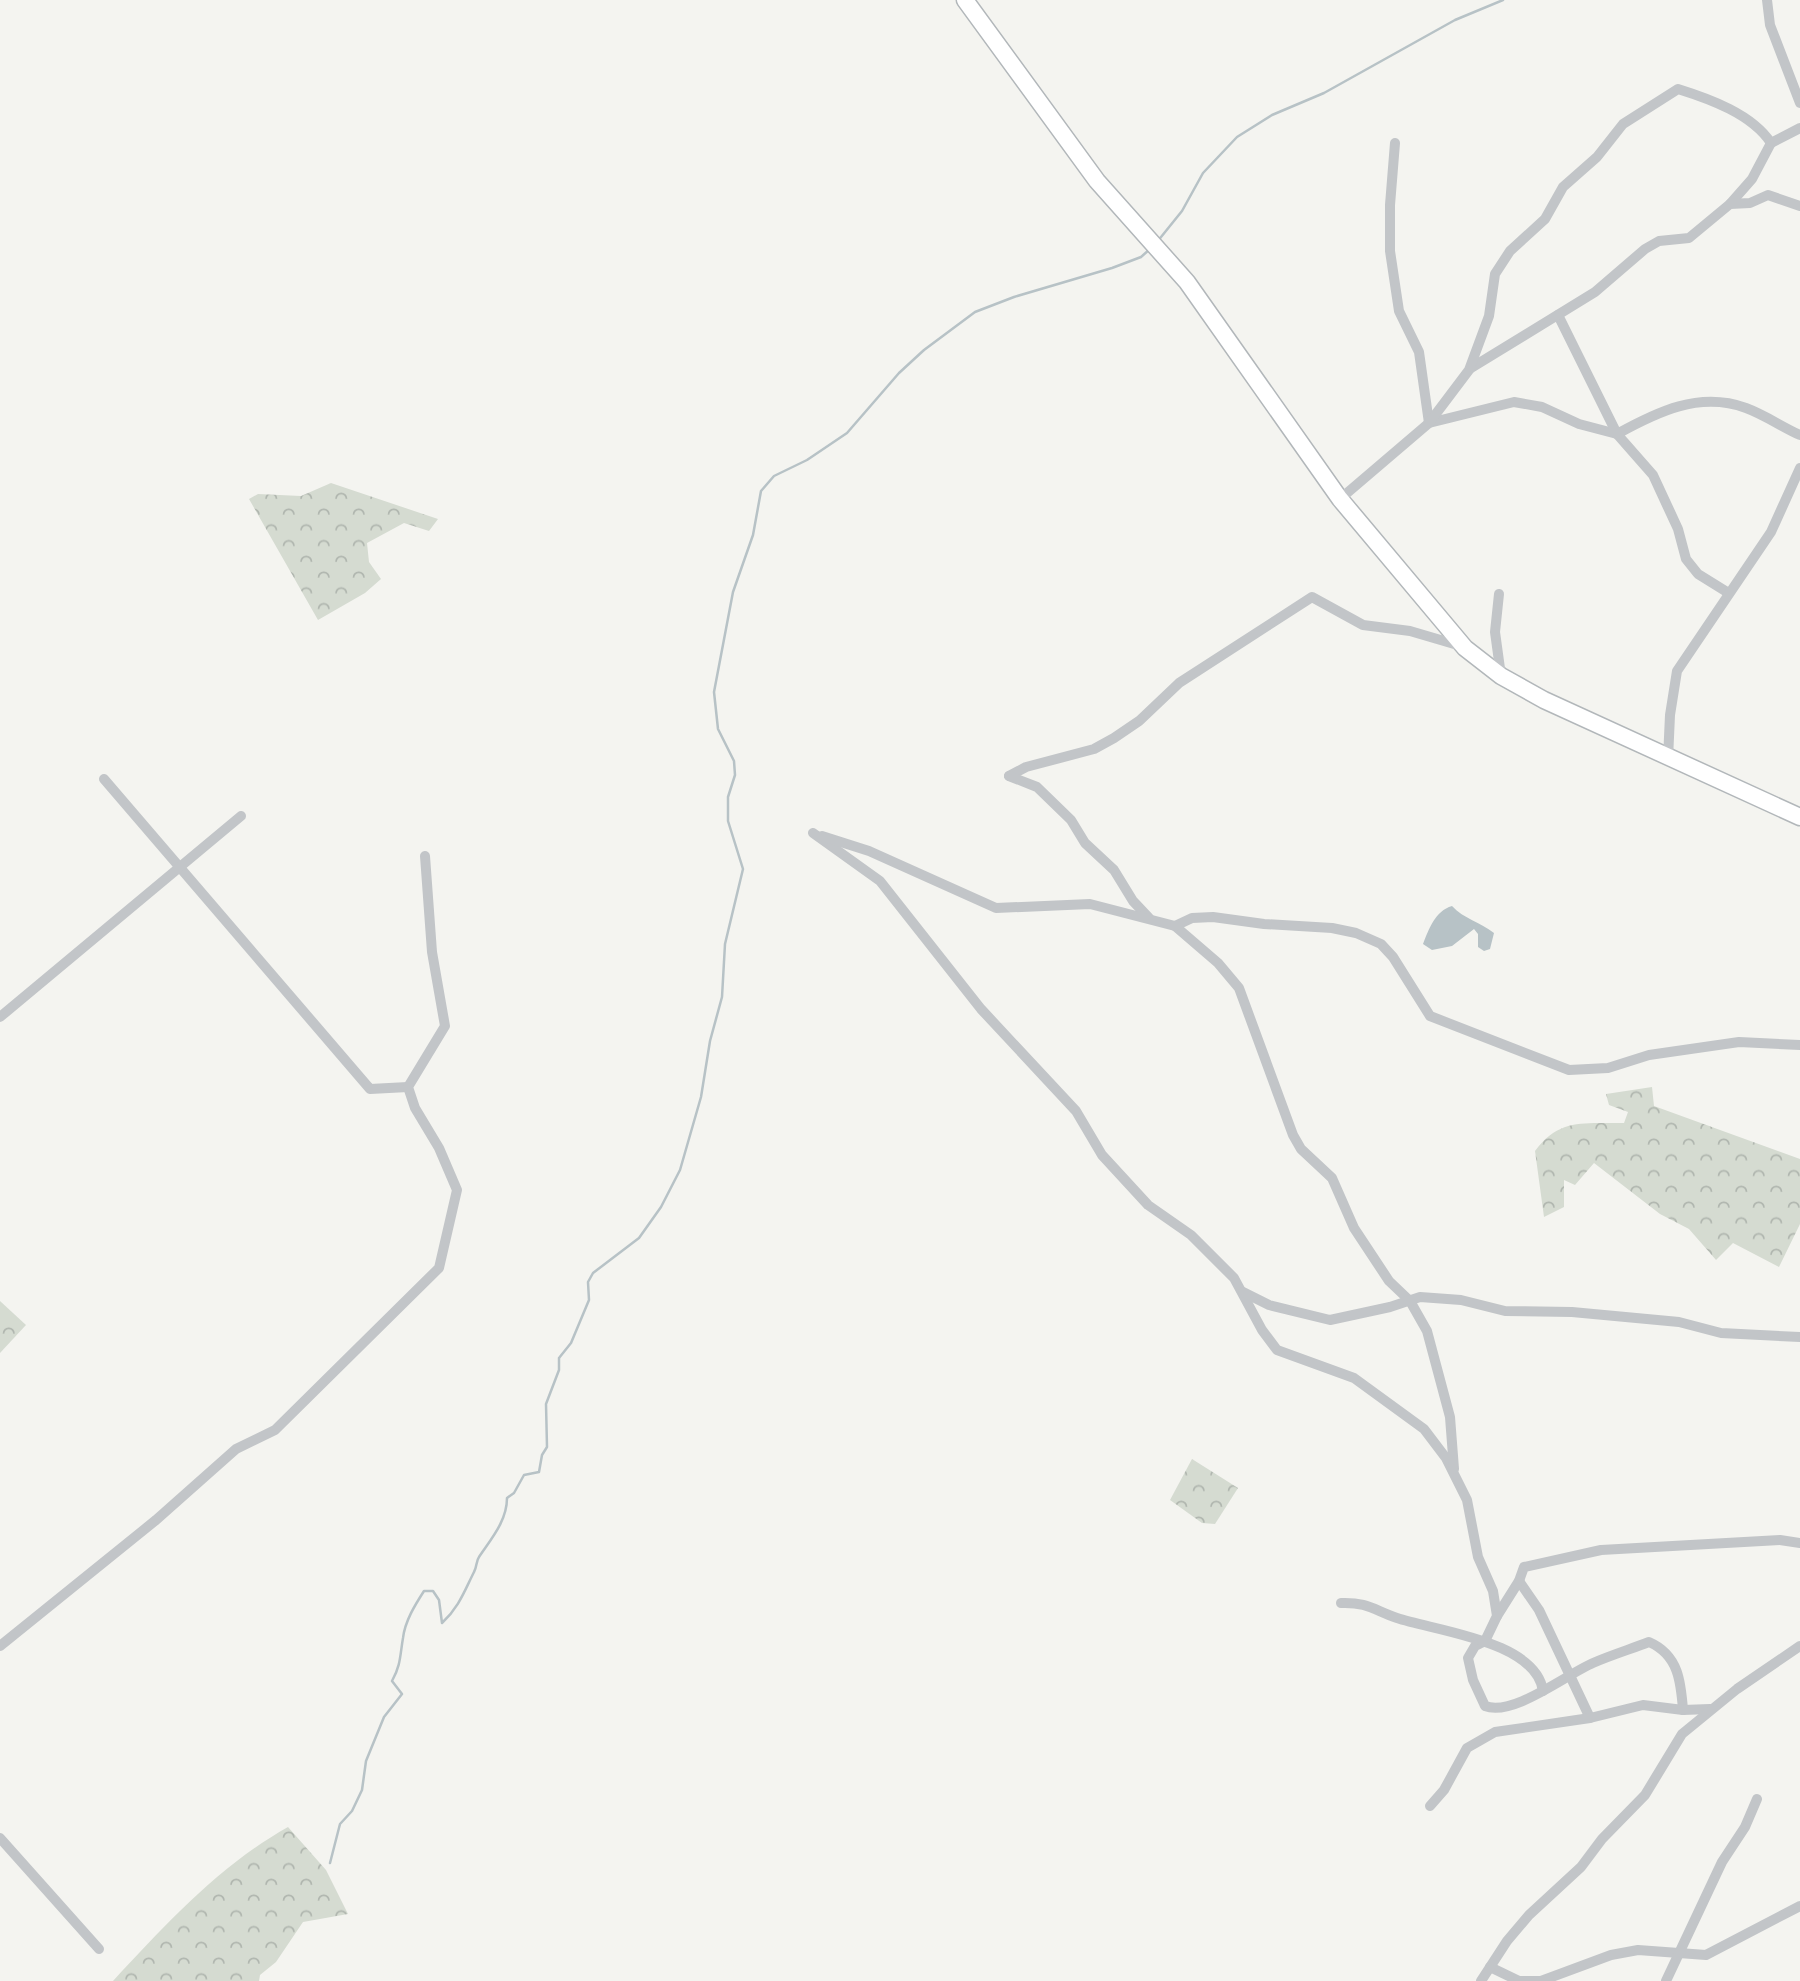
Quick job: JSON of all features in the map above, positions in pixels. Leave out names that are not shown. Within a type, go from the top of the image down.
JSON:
[{"type":"street","points":[[966,0],[1097,181],[1187,282],[1340,499],[1465,648],[1501,676],[1544,700],[1668,759],[1800,817]]},
{"type":"street","points":[[1768,0],[1770,25],[1800,103]]},
{"type":"street","points":[[1340,499],[1429,423],[1469,370],[1489,316],[1495,274],[1503,261],[1518,242],[1545,219],[1563,187],[1597,157],[1623,124],[1678,89],[1707,98],[1735,114],[1762,130],[1771,143]]},
{"type":"street","points":[[1469,370],[1615,277],[1646,248],[1659,241],[1689,238],[1730,204],[1752,178],[1771,143],[1800,128]]},
{"type":"street","points":[[1395,143],[1390,205],[1390,251],[1399,310],[1419,352],[1429,423]]},
{"type":"street","points":[[1730,204],[1750,203],[1768,195],[1800,206]]},
{"type":"street","points":[[1558,315],[1617,434],[1653,475],[1692,568],[1727,592]]},
{"type":"street","points":[[1429,423],[1514,402],[1542,407],[1579,424],[1617,434],[1672,406],[1713,403],[1748,409],[1800,435]]},
{"type":"street","points":[[1668,759],[1677,671],[1727,592],[1771,532],[1800,468]]},
{"type":"street","points":[[1500,594],[1495,632],[1501,676]]},
{"type":"street","points":[[1149,918],[1133,901],[1114,870],[1085,843],[1071,820],[1037,788],[1009,776],[1026,767],[1094,749],[1114,738],[1139,721],[1179,683],[1312,597],[1363,625],[1410,631],[1465,648]]},
{"type":"street","points":[[104,779],[370,1089],[408,1087]]},
{"type":"street","points":[[0,1017],[241,816]]},
{"type":"street","points":[[1454,1474],[1450,1417],[1436,1356],[1427,1331],[1410,1301],[1389,1281],[1354,1228],[1332,1178],[1301,1149],[1293,1135],[1239,988],[1218,963],[1175,926],[1090,904],[996,908],[924,878],[869,851],[813,833],[880,881],[981,1009],[1076,1111],[1102,1155],[1148,1205],[1204,1246],[1243,1292],[1262,1330],[1277,1350],[1354,1378],[1424,1429],[1454,1474],[1469,1508],[1478,1557],[1493,1591],[1497,1616]]},
{"type":"street","points":[[0,1646],[156,1520],[236,1449],[275,1430],[439,1268],[457,1191],[439,1148],[415,1108],[408,1087],[445,1026],[432,952],[425,856]]},
{"type":"street","points":[[1175,926],[1192,918],[1213,917],[1264,924],[1332,928],[1356,933],[1381,944],[1393,957],[1430,1017],[1569,1070],[1608,1068],[1649,1055],[1731,1043],[1800,1045]]},
{"type":"street","points":[[1243,1292],[1269,1305],[1330,1320],[1420,1297],[1461,1300],[1505,1311],[1572,1312],[1679,1322],[1734,1334],[1800,1337]]},
{"type":"street","points":[[1780,1335],[1800,1347]]},
{"type":"street","points":[[1683,1710],[1681,1674],[1660,1649],[1649,1642],[1569,1675],[1544,1691],[1495,1709],[1485,1706],[1472,1680],[1468,1658],[1475,1646],[1485,1641],[1519,1581],[1524,1567],[1601,1550],[1780,1540],[1800,1544]]},
{"type":"street","points":[[1519,1581],[1539,1610],[1590,1718]]},
{"type":"street","points":[[1341,1603],[1372,1605],[1394,1617],[1485,1641],[1531,1666],[1544,1691]]},
{"type":"street","points":[[1481,1981],[1529,1915],[1581,1867],[1602,1839],[1645,1795],[1682,1734],[1710,1709],[1800,1646]]},
{"type":"street","points":[[1430,1807],[1444,1790],[1467,1748],[1495,1732],[1590,1718],[1643,1705],[1683,1710],[1710,1709]]},
{"type":"street","points":[[1666,1981],[1672,1975],[1678,1952],[1721,1862],[1745,1827],[1757,1799]]},
{"type":"street","points":[[0,1838],[99,1949]]},
{"type":"street","points":[[1490,1967],[1518,1981],[1541,1981],[1611,1955],[1637,1950],[1706,1955],[1800,1906]]},
{"type":"green space","points":[[331,483],[438,519],[429,531],[404,523],[367,543],[369,562],[381,579],[365,593],[318,620],[249,499],[258,494],[301,496]]},
{"type":"green space","points":[[1652,1087],[1654,1106],[1800,1159],[1800,1224],[1779,1267],[1733,1243],[1716,1260],[1689,1229],[1660,1214],[1594,1163],[1575,1185],[1564,1180],[1564,1207],[1544,1217],[1535,1151],[1544,1140],[1564,1127],[1586,1123],[1624,1123],[1628,1112],[1609,1105],[1606,1094]]},
{"type":"green space","points":[[0,1301],[26,1325],[0,1353]]},
{"type":"green space","points":[[1192,1459],[1238,1488],[1215,1524],[1202,1523],[1170,1500]]},
{"type":"green space","points":[[288,1827],[326,1870],[348,1914],[303,1922],[276,1962],[260,1975],[259,1981],[113,1981],[195,1897],[239,1859]]},
{"type":"shaded area","points":[[1452,906],[1494,933],[1490,949],[1484,951],[1478,947],[1478,934],[1474,929],[1452,946],[1432,950],[1423,944],[1437,916]]},
{"type":"waterway","points":[[1157,242],[1182,211],[1203,173],[1237,137],[1272,115],[1324,93],[1455,20],[1503,0]]},
{"type":"waterway","points":[[330,1863],[340,1824],[352,1811],[362,1790],[366,1761],[384,1717],[402,1694],[392,1681],[399,1665],[404,1632],[411,1613],[424,1591],[433,1591],[439,1600],[442,1623],[448,1617],[464,1593],[478,1559],[501,1522],[507,1498],[514,1493],[524,1475],[539,1472],[542,1455],[547,1447],[546,1404],[559,1370],[559,1358],[571,1343],[589,1300],[588,1282],[593,1273],[639,1238],[661,1207],[680,1170],[701,1097],[710,1041],[722,997],[725,944],[743,869],[728,821],[728,797],[735,775],[734,761],[718,729],[714,692],[733,592],[753,535],[761,491],[774,476],[807,460],[847,433],[899,373],[924,350],[975,312],[1014,297],[1112,268],[1141,257],[1150,249]]}]
